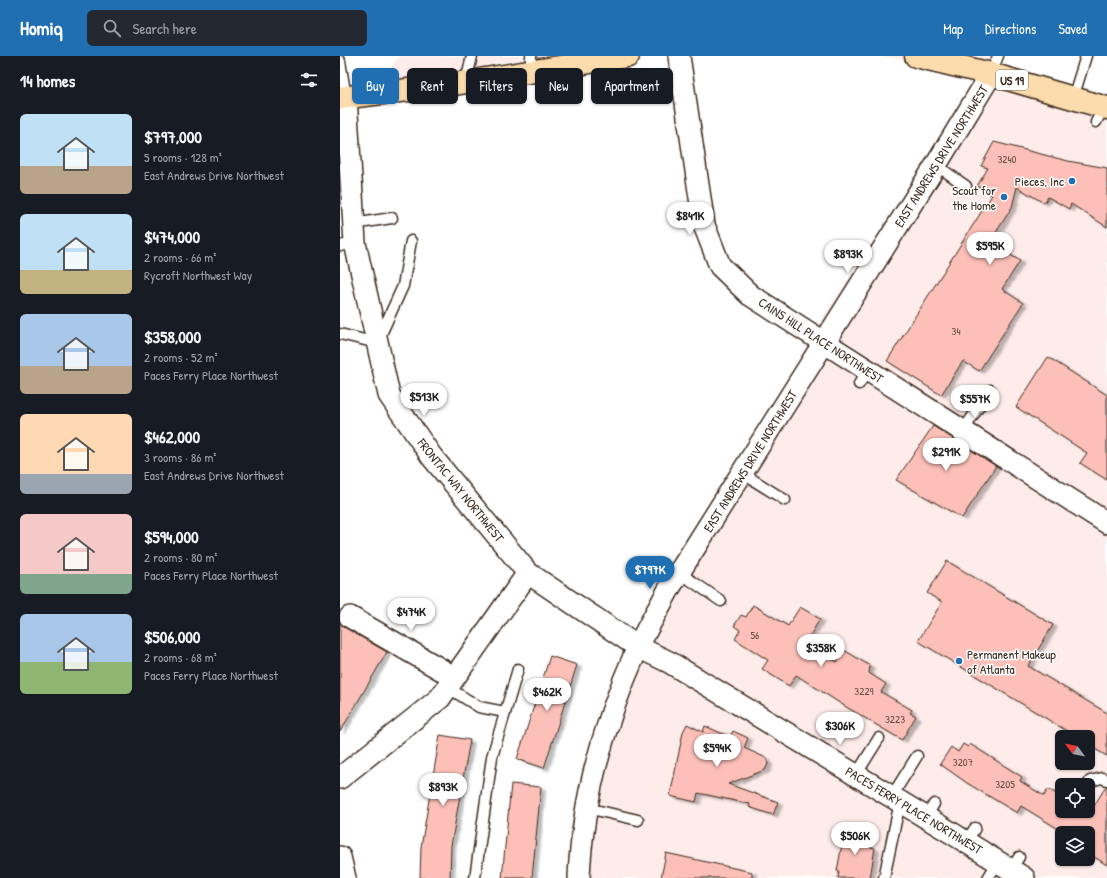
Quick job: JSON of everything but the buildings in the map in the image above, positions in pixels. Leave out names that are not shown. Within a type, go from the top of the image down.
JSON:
[{"type":"main road","points":[[517,68],[531,64],[628,56]]},
{"type":"main road","name":"US 19","points":[[916,56],[995,65],[1072,98],[1102,113]]},
{"type":"main road","points":[[343,97],[466,82]]},
{"type":"street","name":"CAINS HILL PLACE NORTHWEST","points":[[679,56],[704,225],[720,266],[750,295],[824,342],[864,377],[963,431],[1107,523]]},
{"type":"street","name":"EAST ANDREWS DRIVE NORTHWEST","points":[[579,878],[584,822],[595,769],[606,728],[621,687],[638,648],[670,587],[936,165],[995,65]]},
{"type":"street","name":"FRONTAC WAY NORTHWEST","points":[[343,97],[349,238],[377,343],[389,396],[432,457],[528,573],[638,648]]},
{"type":"street","points":[[340,778],[440,698],[528,573]]},
{"type":"street","points":[[350,616],[451,682]]},
{"type":"street","name":"PACES FERRY PLACE NORTHWEST","points":[[638,648],[669,662],[896,799],[930,811],[971,835],[1008,869]]},
{"type":"street","points":[[340,857],[346,878]]},
{"type":"lane","points":[[469,68],[472,56]]},
{"type":"lane","points":[[1072,98],[1086,56]]},
{"type":"lane","points":[[340,61],[343,97]]},
{"type":"lane","points":[[936,165],[966,186]]},
{"type":"lane","points":[[349,238],[392,218]]},
{"type":"lane","points":[[340,334],[377,343],[403,286],[411,240]]},
{"type":"lane","points":[[963,431],[990,390]]},
{"type":"lane","points":[[742,473],[785,500]]},
{"type":"lane","points":[[680,572],[721,601]]},
{"type":"lane","points":[[475,878],[492,757],[518,669]]},
{"type":"lane","points":[[451,682],[479,707],[505,712]]},
{"type":"lane","points":[[856,775],[879,738]]},
{"type":"lane","points":[[884,878],[896,799],[917,756]]},
{"type":"lane","points":[[1095,780],[1102,778],[1107,780]]},
{"type":"lane","points":[[587,808],[638,820]]},
{"type":"shaded area","points":[[399,56],[590,56],[503,62],[478,68],[466,68],[466,71],[458,73],[458,68],[407,68],[407,85],[399,87],[399,68],[392,68]]},
{"type":"shaded area","points":[[870,56],[996,56],[991,67]]},
{"type":"shaded area","points":[[991,67],[1107,107],[1107,878],[574,878],[627,690],[815,329]]},
{"type":"place","name":"Pieces, Inc","points":[[1072,181]]},
{"type":"place","name":"Scout for the Home","points":[[1004,197]]},
{"type":"place","name":"Permanent Makeup of Atlanta","points":[[959,661]]}]
